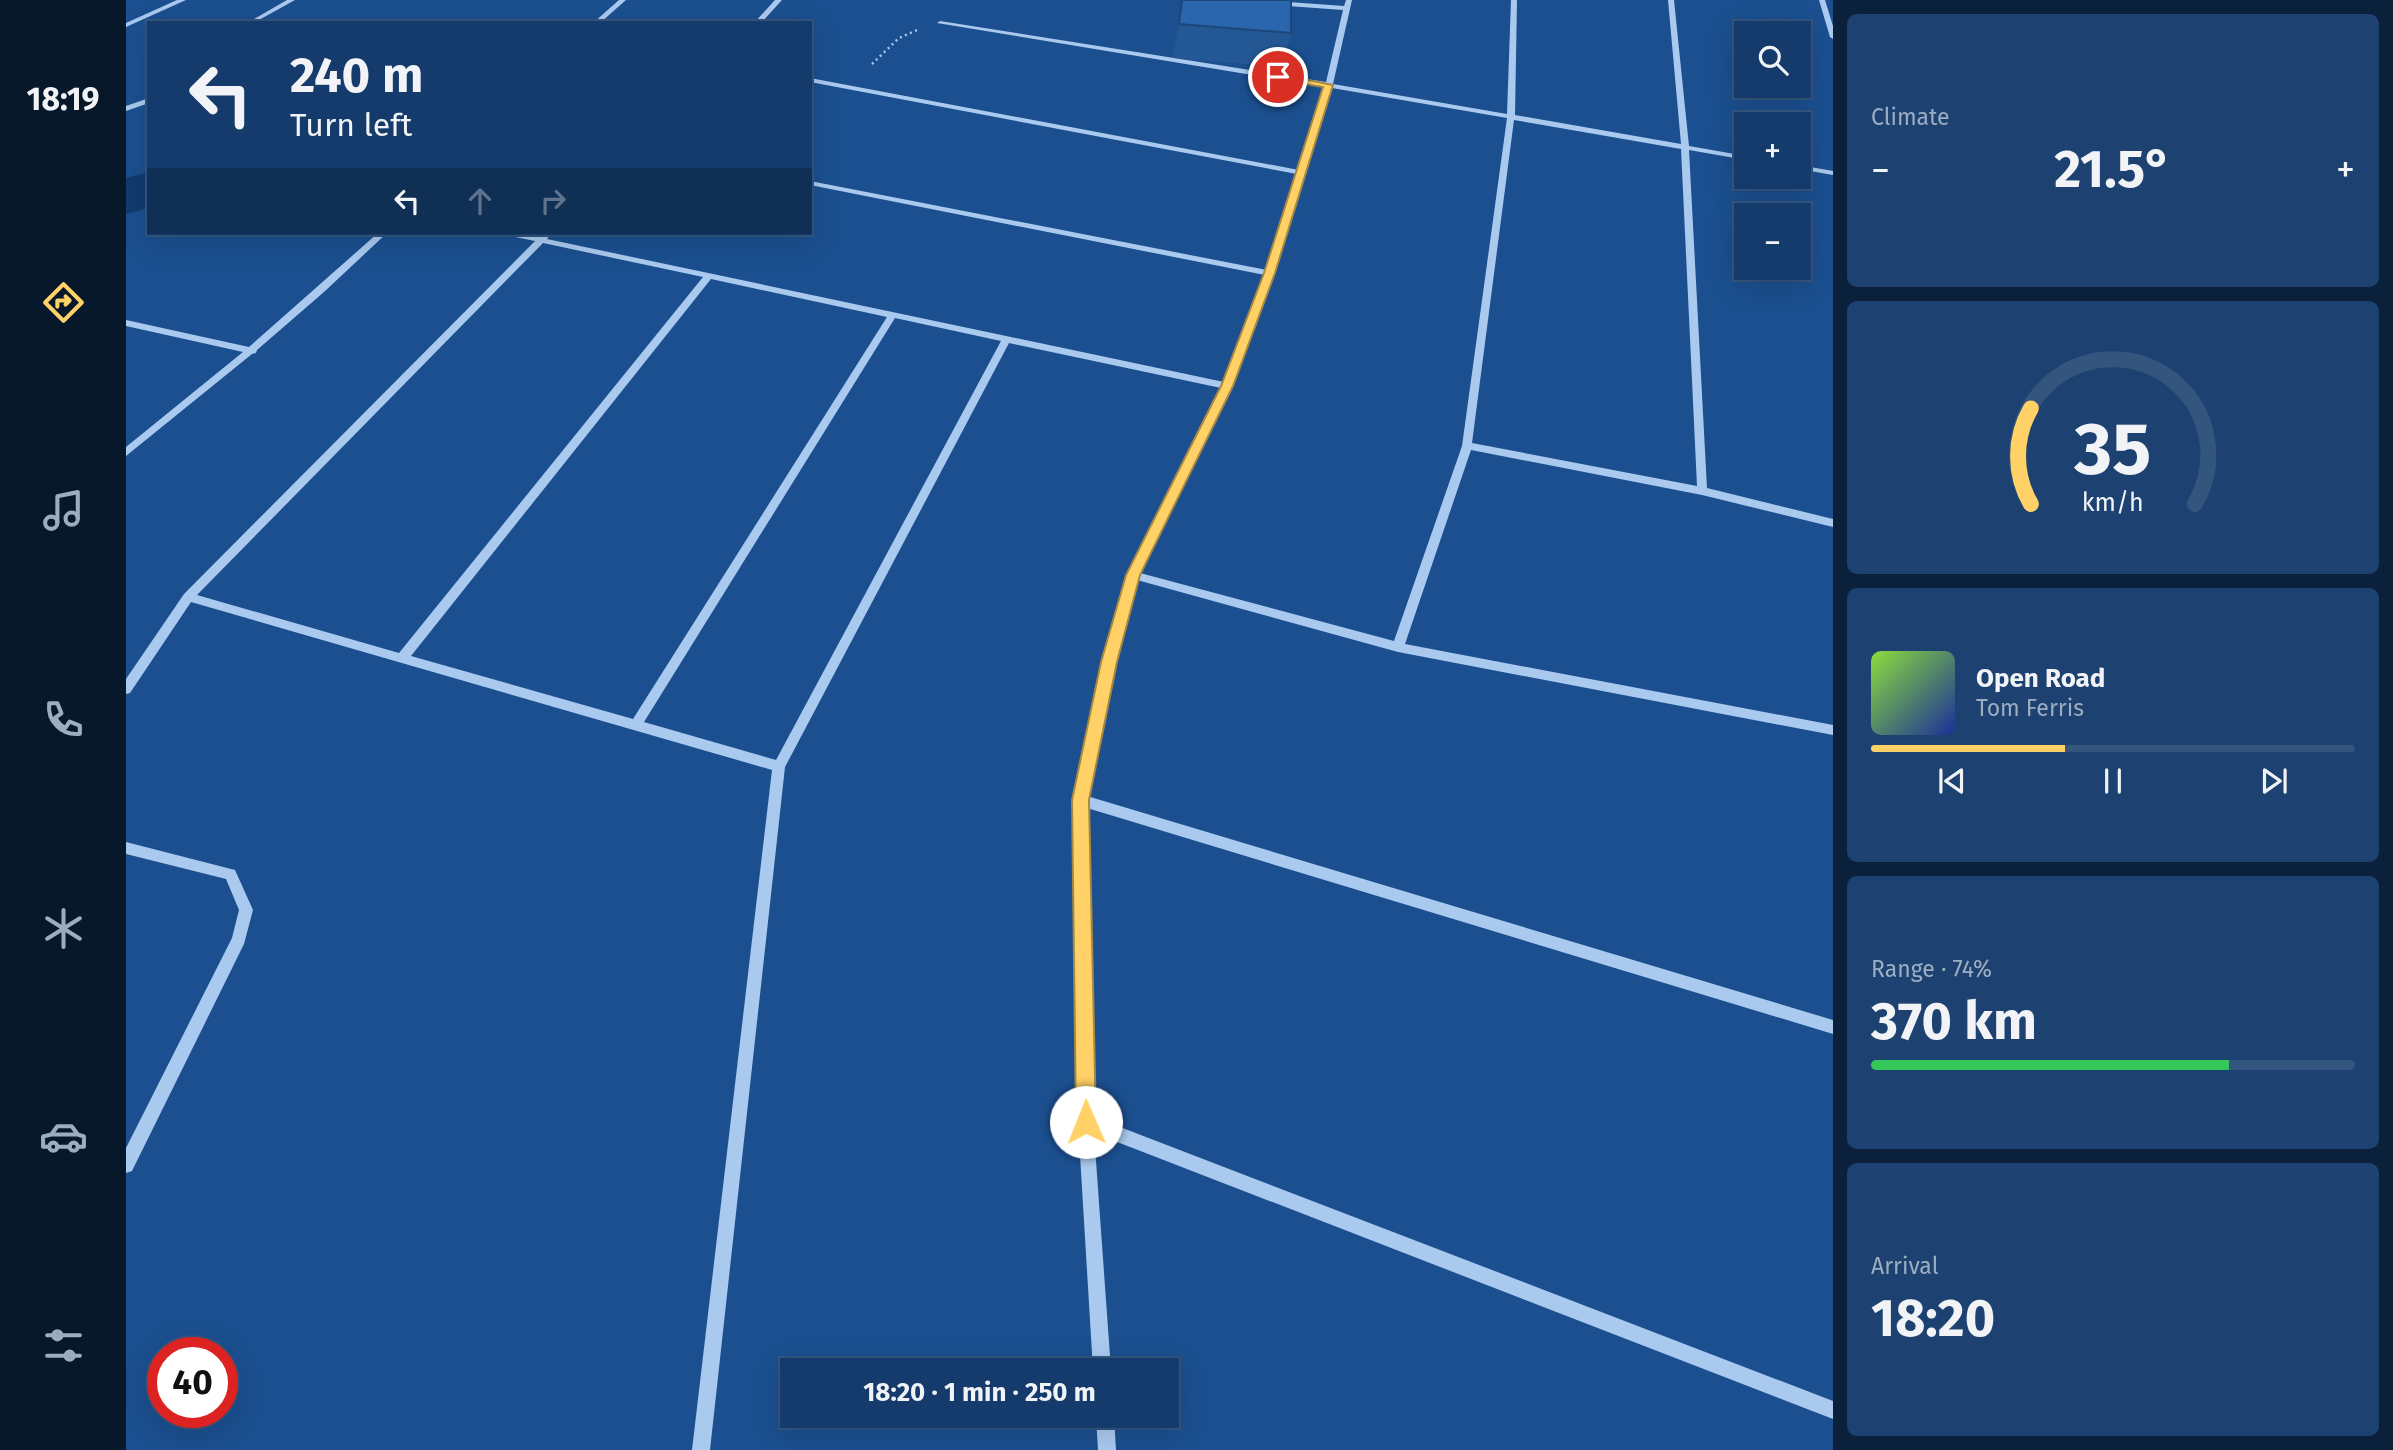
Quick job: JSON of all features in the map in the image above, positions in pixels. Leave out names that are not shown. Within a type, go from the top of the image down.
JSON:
[{"type":"street","points":[[126,25],[183,0]]},
{"type":"street","points":[[257,19],[292,0]]},
{"type":"street","points":[[598,21],[623,0]]},
{"type":"street","points":[[759,21],[779,0]]},
{"type":"street","points":[[1398,647],[1466,446],[1511,117],[1514,0]]},
{"type":"street","points":[[1671,0],[1685,147],[1702,491]]},
{"type":"street","points":[[1822,0],[1833,37]]},
{"type":"street","points":[[1101,1358],[1086,1122],[1080,800],[1109,662],[1133,575],[1227,386],[1270,273],[1299,172],[1329,85],[1348,4],[1264,3]]},
{"type":"street","points":[[940,23],[1329,85],[1734,156]]},
{"type":"street","points":[[812,80],[1299,172]]},
{"type":"street","points":[[126,109],[147,101]]},
{"type":"street","points":[[1811,169],[1833,173]]},
{"type":"street","points":[[812,183],[1270,273]]},
{"type":"street","points":[[126,452],[253,351],[315,298],[381,235]]},
{"type":"street","points":[[526,235],[1227,386]]},
{"type":"street","points":[[126,689],[188,597],[544,237]]},
{"type":"street","points":[[402,657],[709,276]]},
{"type":"street","points":[[636,725],[892,314]]},
{"type":"street","points":[[126,323],[253,351]]},
{"type":"street","points":[[701,1450],[779,766],[1007,338]]},
{"type":"street","points":[[1466,446],[1702,491],[1833,523]]},
{"type":"street","points":[[1133,575],[1398,647],[1833,730]]},
{"type":"street","points":[[188,597],[779,766]]},
{"type":"street","points":[[1080,800],[1833,1027]]},
{"type":"street","points":[[126,848],[230,874],[246,910],[239,939],[126,1165]]},
{"type":"street","points":[[1086,1122],[1833,1410]]},
{"type":"street","points":[[1106,1428],[1107,1450]]},
{"type":"path","points":[[848,86],[899,38],[940,23]]},
{"type":"building","points":[[1182,0],[1291,0],[1291,33],[1179,24]]},
{"type":"waterway","points":[[126,197],[147,190]]},
{"type":"route","points":[[1086,1122],[1080,800],[1109,662],[1133,575],[1227,386],[1270,273],[1299,172],[1329,85],[1278,77]]}]
